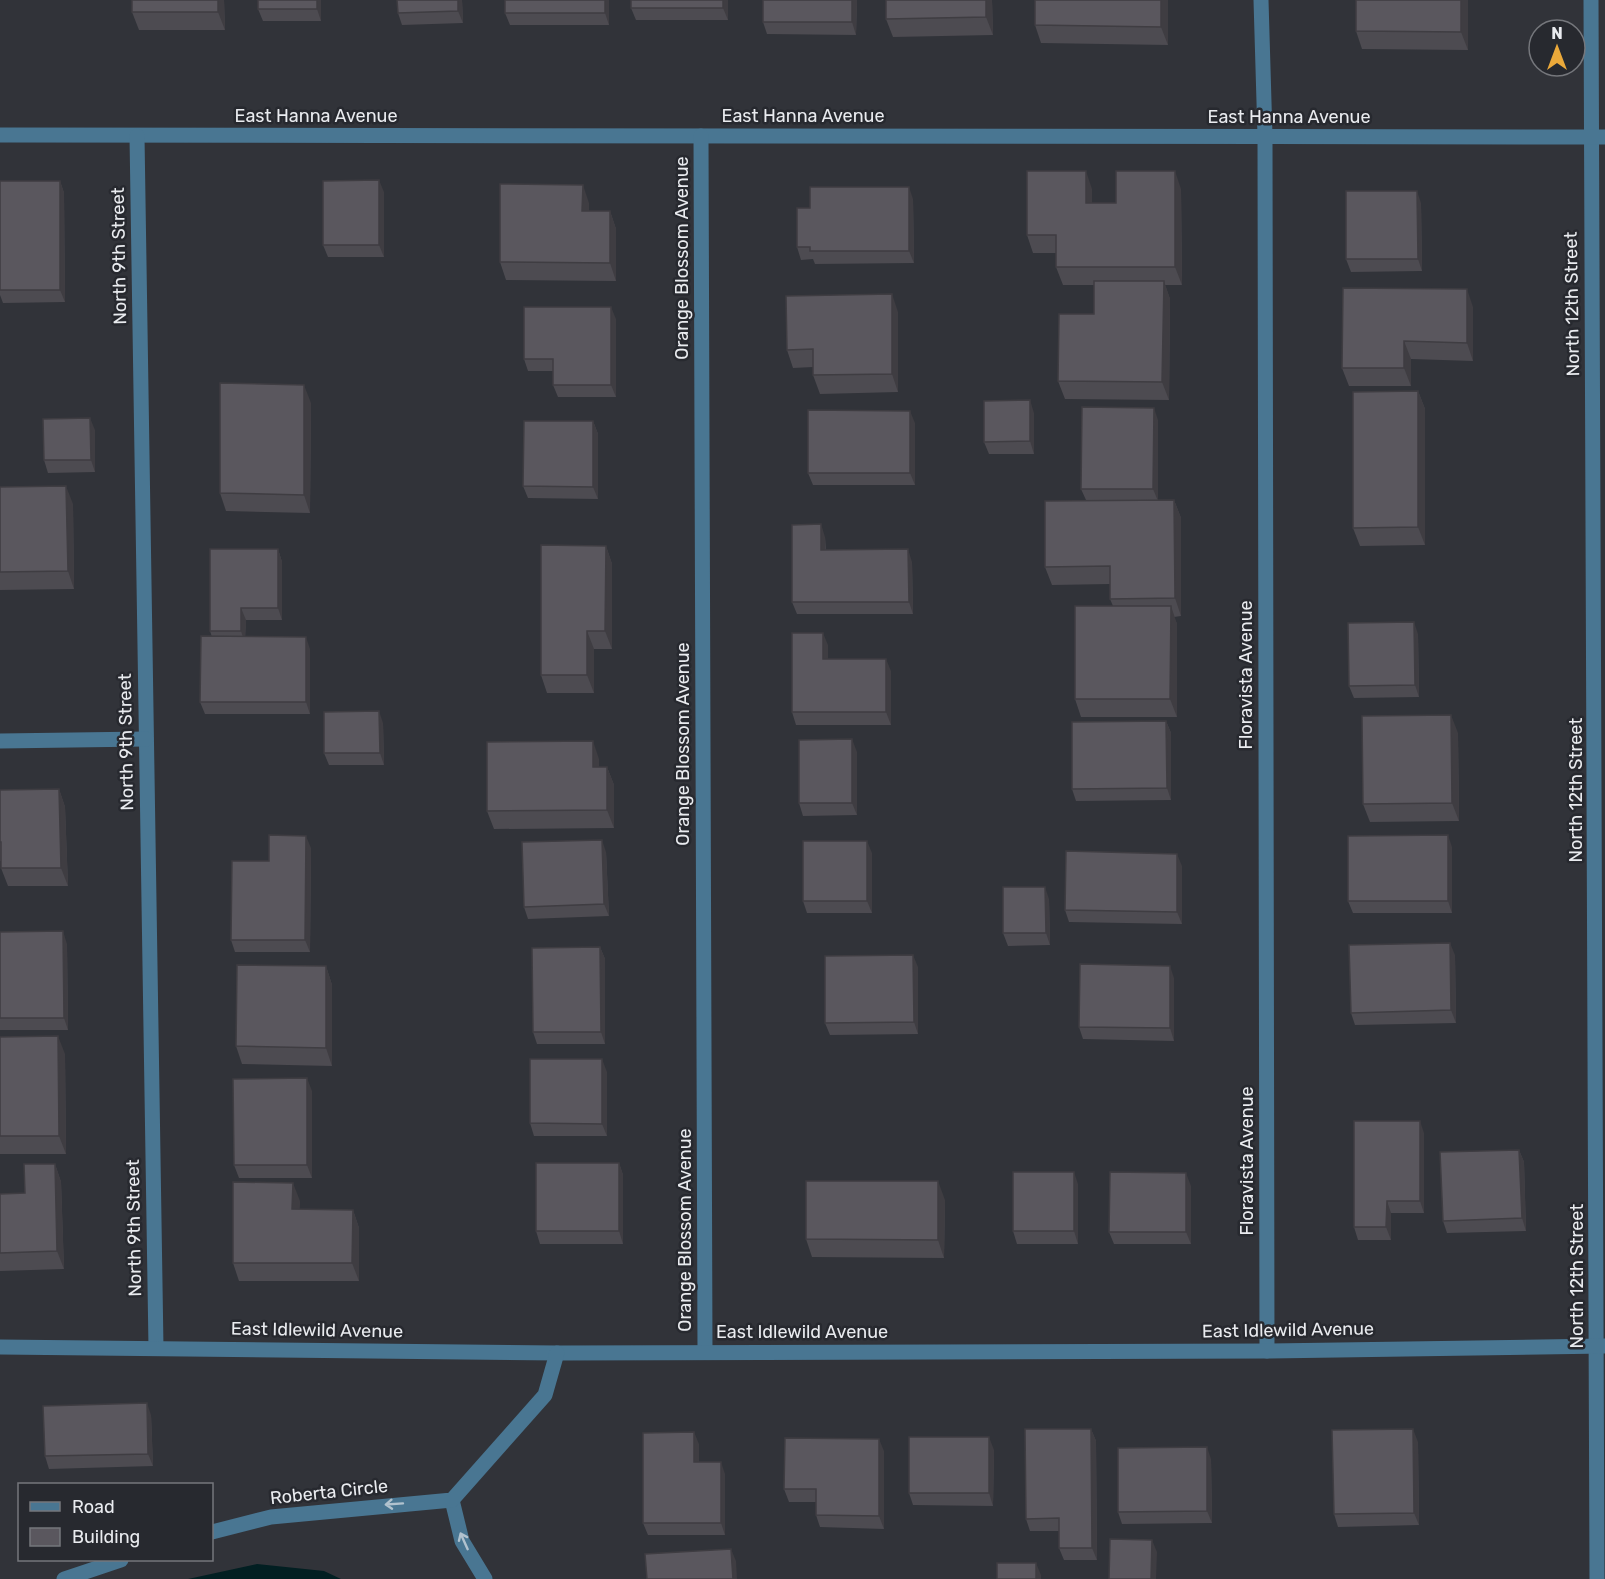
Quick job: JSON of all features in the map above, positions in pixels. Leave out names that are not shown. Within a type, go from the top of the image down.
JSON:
[{"type":"street","name":"Floravista Avenue","points":[[1261,0],[1265,136],[1267,1351]]},
{"type":"street","name":"North 12th Street","points":[[1591,0],[1598,137],[1601,1346],[1597,1579]]},
{"type":"street","name":"East Hanna Avenue","points":[[0,135],[1598,137]]},
{"type":"street","name":"North 9th Street","points":[[137,136],[156,1348]]},
{"type":"street","name":"Orange Blossom Avenue","points":[[701,136],[705,1352]]},
{"type":"street","points":[[0,741],[146,739]]},
{"type":"street","name":"East Idlewild Avenue","points":[[0,1347],[556,1353],[1267,1351],[1601,1346]]},
{"type":"street","points":[[485,1579],[462,1540],[452,1500],[545,1395],[556,1353]]},
{"type":"street","name":"Roberta Circle","points":[[213,1533],[271,1517],[452,1500]]},
{"type":"street","points":[[64,1579],[118,1561]]},
{"type":"water","points":[[257,1564],[324,1571],[341,1579],[188,1579]]},
{"type":"building","points":[[132,0],[218,0],[218,12],[132,12]]},
{"type":"building","points":[[258,0],[317,0],[317,9],[258,9]]},
{"type":"building","points":[[397,0],[458,0],[458,11],[398,13]]},
{"type":"building","points":[[505,0],[605,0],[605,13],[505,13]]},
{"type":"building","points":[[631,0],[723,0],[723,8],[631,8]]},
{"type":"building","points":[[763,0],[852,0],[852,22],[763,22]]},
{"type":"building","points":[[886,0],[986,0],[986,17],[886,19]]},
{"type":"building","points":[[1035,0],[1161,0],[1161,27],[1035,25]]},
{"type":"building","points":[[1356,0],[1461,0],[1461,32],[1356,31]]},
{"type":"building","points":[[1027,171],[1086,171],[1086,203],[1116,203],[1116,171],[1175,171],[1175,267],[1056,267],[1056,235],[1027,235]]},
{"type":"building","points":[[379,180],[379,245],[323,245],[323,181]]},
{"type":"building","points":[[0,181],[60,181],[60,290],[0,290]]},
{"type":"building","points":[[500,184],[583,185],[582,211],[610,211],[610,263],[500,262]]},
{"type":"building","points":[[810,187],[909,187],[909,251],[810,251],[810,247],[797,247],[797,208],[810,208]]},
{"type":"building","points":[[1346,191],[1417,191],[1418,259],[1346,259]]},
{"type":"building","points":[[1094,281],[1164,281],[1162,382],[1058,381],[1059,314],[1094,314]]},
{"type":"building","points":[[1343,288],[1467,289],[1467,343],[1404,341],[1404,368],[1342,368]]},
{"type":"building","points":[[892,294],[892,374],[813,375],[813,349],[787,350],[786,296]]},
{"type":"building","points":[[524,307],[611,307],[611,385],[553,385],[553,359],[524,359]]},
{"type":"building","points":[[220,383],[304,385],[304,495],[220,493]]},
{"type":"building","points":[[1418,391],[1418,527],[1353,528],[1353,392]]},
{"type":"building","points":[[1030,400],[1030,441],[984,442],[984,401]]},
{"type":"building","points":[[1082,407],[1154,408],[1153,489],[1081,489]]},
{"type":"building","points":[[808,410],[910,411],[910,473],[808,473]]},
{"type":"building","points":[[90,418],[91,460],[44,460],[43,419]]},
{"type":"building","points":[[524,421],[593,421],[593,487],[523,486]]},
{"type":"building","points":[[66,486],[68,571],[0,572],[0,487]]},
{"type":"building","points":[[1174,500],[1175,598],[1110,599],[1110,566],[1045,567],[1045,501]]},
{"type":"building","points":[[821,524],[821,550],[908,549],[909,602],[792,602],[792,525]]},
{"type":"building","points":[[541,545],[606,546],[605,631],[587,631],[587,675],[541,675]]},
{"type":"building","points":[[210,549],[278,549],[278,608],[241,608],[241,631],[210,631]]},
{"type":"building","points":[[1075,606],[1171,606],[1170,699],[1075,699]]},
{"type":"building","points":[[1414,622],[1415,685],[1349,686],[1348,623]]},
{"type":"building","points":[[792,633],[823,633],[823,659],[886,659],[886,712],[792,712]]},
{"type":"building","points":[[201,636],[306,637],[306,702],[200,702]]},
{"type":"building","points":[[379,711],[380,753],[324,753],[324,712]]},
{"type":"building","points":[[1451,715],[1452,803],[1363,804],[1362,716]]},
{"type":"building","points":[[1166,721],[1167,788],[1072,789],[1072,722]]},
{"type":"building","points":[[852,739],[852,803],[799,803],[799,740]]},
{"type":"building","points":[[593,741],[593,767],[607,767],[607,810],[487,811],[487,742]]},
{"type":"building","points":[[59,789],[61,868],[1,868],[0,790]]},
{"type":"building","points":[[269,835],[306,836],[305,940],[231,940],[232,861],[269,861]]},
{"type":"building","points":[[1448,835],[1448,901],[1348,901],[1348,836]]},
{"type":"building","points":[[602,840],[604,904],[524,907],[522,842]]},
{"type":"building","points":[[803,841],[867,841],[867,901],[803,901]]},
{"type":"building","points":[[1066,851],[1177,854],[1177,912],[1065,910]]},
{"type":"building","points":[[1003,887],[1045,887],[1046,933],[1003,933]]},
{"type":"building","points":[[63,931],[64,1018],[0,1018],[0,932]]},
{"type":"building","points":[[1450,943],[1451,1010],[1351,1013],[1349,945]]},
{"type":"building","points":[[600,947],[601,1032],[533,1032],[532,948]]},
{"type":"building","points":[[913,955],[914,1022],[825,1023],[825,956]]},
{"type":"building","points":[[1080,964],[1170,966],[1170,1028],[1079,1027]]},
{"type":"building","points":[[237,965],[326,966],[326,1048],[236,1046]]},
{"type":"building","points":[[58,1036],[59,1136],[0,1136],[0,1037]]},
{"type":"building","points":[[530,1059],[602,1059],[602,1124],[530,1123]]},
{"type":"building","points":[[307,1078],[307,1165],[234,1165],[233,1079]]},
{"type":"building","points":[[1354,1121],[1420,1121],[1420,1201],[1387,1201],[1386,1227],[1354,1227]]},
{"type":"building","points":[[1519,1150],[1522,1218],[1443,1221],[1440,1152]]},
{"type":"building","points":[[536,1163],[619,1163],[619,1231],[536,1231]]},
{"type":"building","points":[[24,1164],[55,1164],[57,1251],[0,1253],[0,1194],[25,1193]]},
{"type":"building","points":[[1013,1172],[1074,1172],[1074,1231],[1013,1231]]},
{"type":"building","points":[[1110,1172],[1186,1173],[1186,1232],[1109,1232]]},
{"type":"building","points":[[806,1181],[938,1181],[938,1240],[806,1239]]},
{"type":"building","points":[[233,1182],[293,1183],[292,1209],[353,1210],[352,1263],[233,1263]]},
{"type":"building","points":[[147,1403],[148,1454],[45,1456],[43,1406]]},
{"type":"building","points":[[1025,1429],[1091,1429],[1092,1548],[1059,1548],[1059,1518],[1026,1519]]},
{"type":"building","points":[[1413,1429],[1414,1513],[1334,1514],[1332,1430]]},
{"type":"building","points":[[694,1432],[694,1462],[721,1462],[721,1523],[643,1523],[643,1433]]},
{"type":"building","points":[[909,1437],[989,1437],[989,1493],[909,1493]]},
{"type":"building","points":[[785,1438],[879,1439],[879,1516],[816,1515],[816,1489],[784,1489]]},
{"type":"building","points":[[1207,1447],[1207,1511],[1118,1512],[1118,1448]]},
{"type":"building","points":[[1110,1539],[1152,1540],[1151,1579],[1109,1579]]},
{"type":"building","points":[[731,1549],[733,1579],[647,1579],[645,1554]]},
{"type":"building","points":[[997,1563],[1036,1563],[1036,1579],[997,1579]]}]
